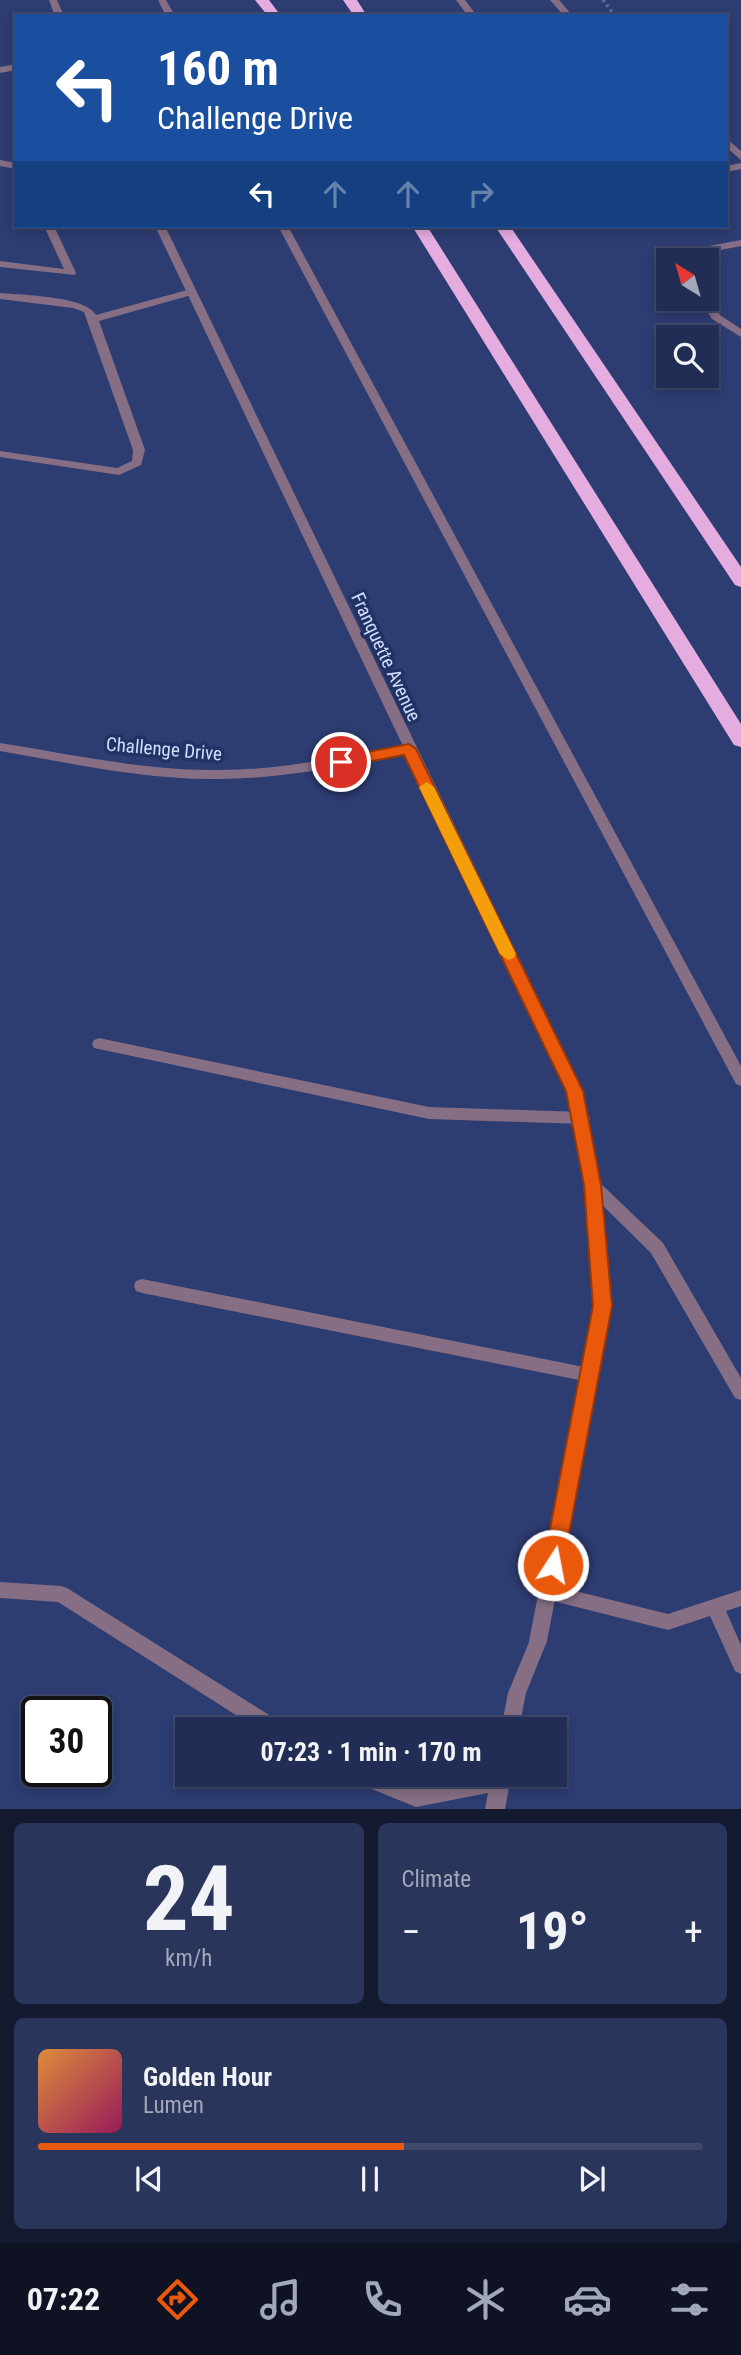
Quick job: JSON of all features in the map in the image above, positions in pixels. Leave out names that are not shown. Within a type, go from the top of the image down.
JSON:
[{"type":"highway","points":[[262,0],[273,14]]},
{"type":"highway","points":[[420,228],[741,740]]},
{"type":"highway","points":[[503,228],[741,580]]},
{"type":"street","points":[[460,0],[471,14]]},
{"type":"street","points":[[554,0],[567,14]]},
{"type":"street","points":[[728,143],[741,157]]},
{"type":"street","points":[[0,264],[71,274],[50,228]]},
{"type":"street","name":"Franquette Avenue","points":[[161,228],[575,1091],[582,1118],[593,1185],[603,1306],[538,1641],[517,1693],[512,1717]]},
{"type":"street","points":[[284,228],[741,1080]]},
{"type":"street","points":[[714,248],[741,243]]},
{"type":"street","points":[[93,319],[191,292]]},
{"type":"street","points":[[0,296],[75,305],[88,310],[139,450],[138,463],[119,472],[0,454]]},
{"type":"street","points":[[713,312],[741,334]]},
{"type":"street","name":"Challenge Drive","points":[[0,747],[126,767],[211,775],[296,770],[409,749]]},
{"type":"street","points":[[99,1044],[429,1113],[582,1118]]},
{"type":"street","points":[[593,1185],[657,1248],[741,1393]]},
{"type":"street","points":[[142,1286],[589,1375]]},
{"type":"street","points":[[0,1590],[61,1594],[256,1717]]},
{"type":"street","points":[[547,1592],[668,1622],[741,1598]]},
{"type":"street","points":[[715,1607],[741,1665]]},
{"type":"street","points":[[390,1787],[416,1798],[462,1787]]},
{"type":"street","points":[[495,1809],[499,1787]]},
{"type":"slow traffic","points":[[427,787],[508,954]]},
{"type":"route","points":[[341,762],[409,749],[575,1091],[593,1185],[603,1306],[553,1565]]}]
